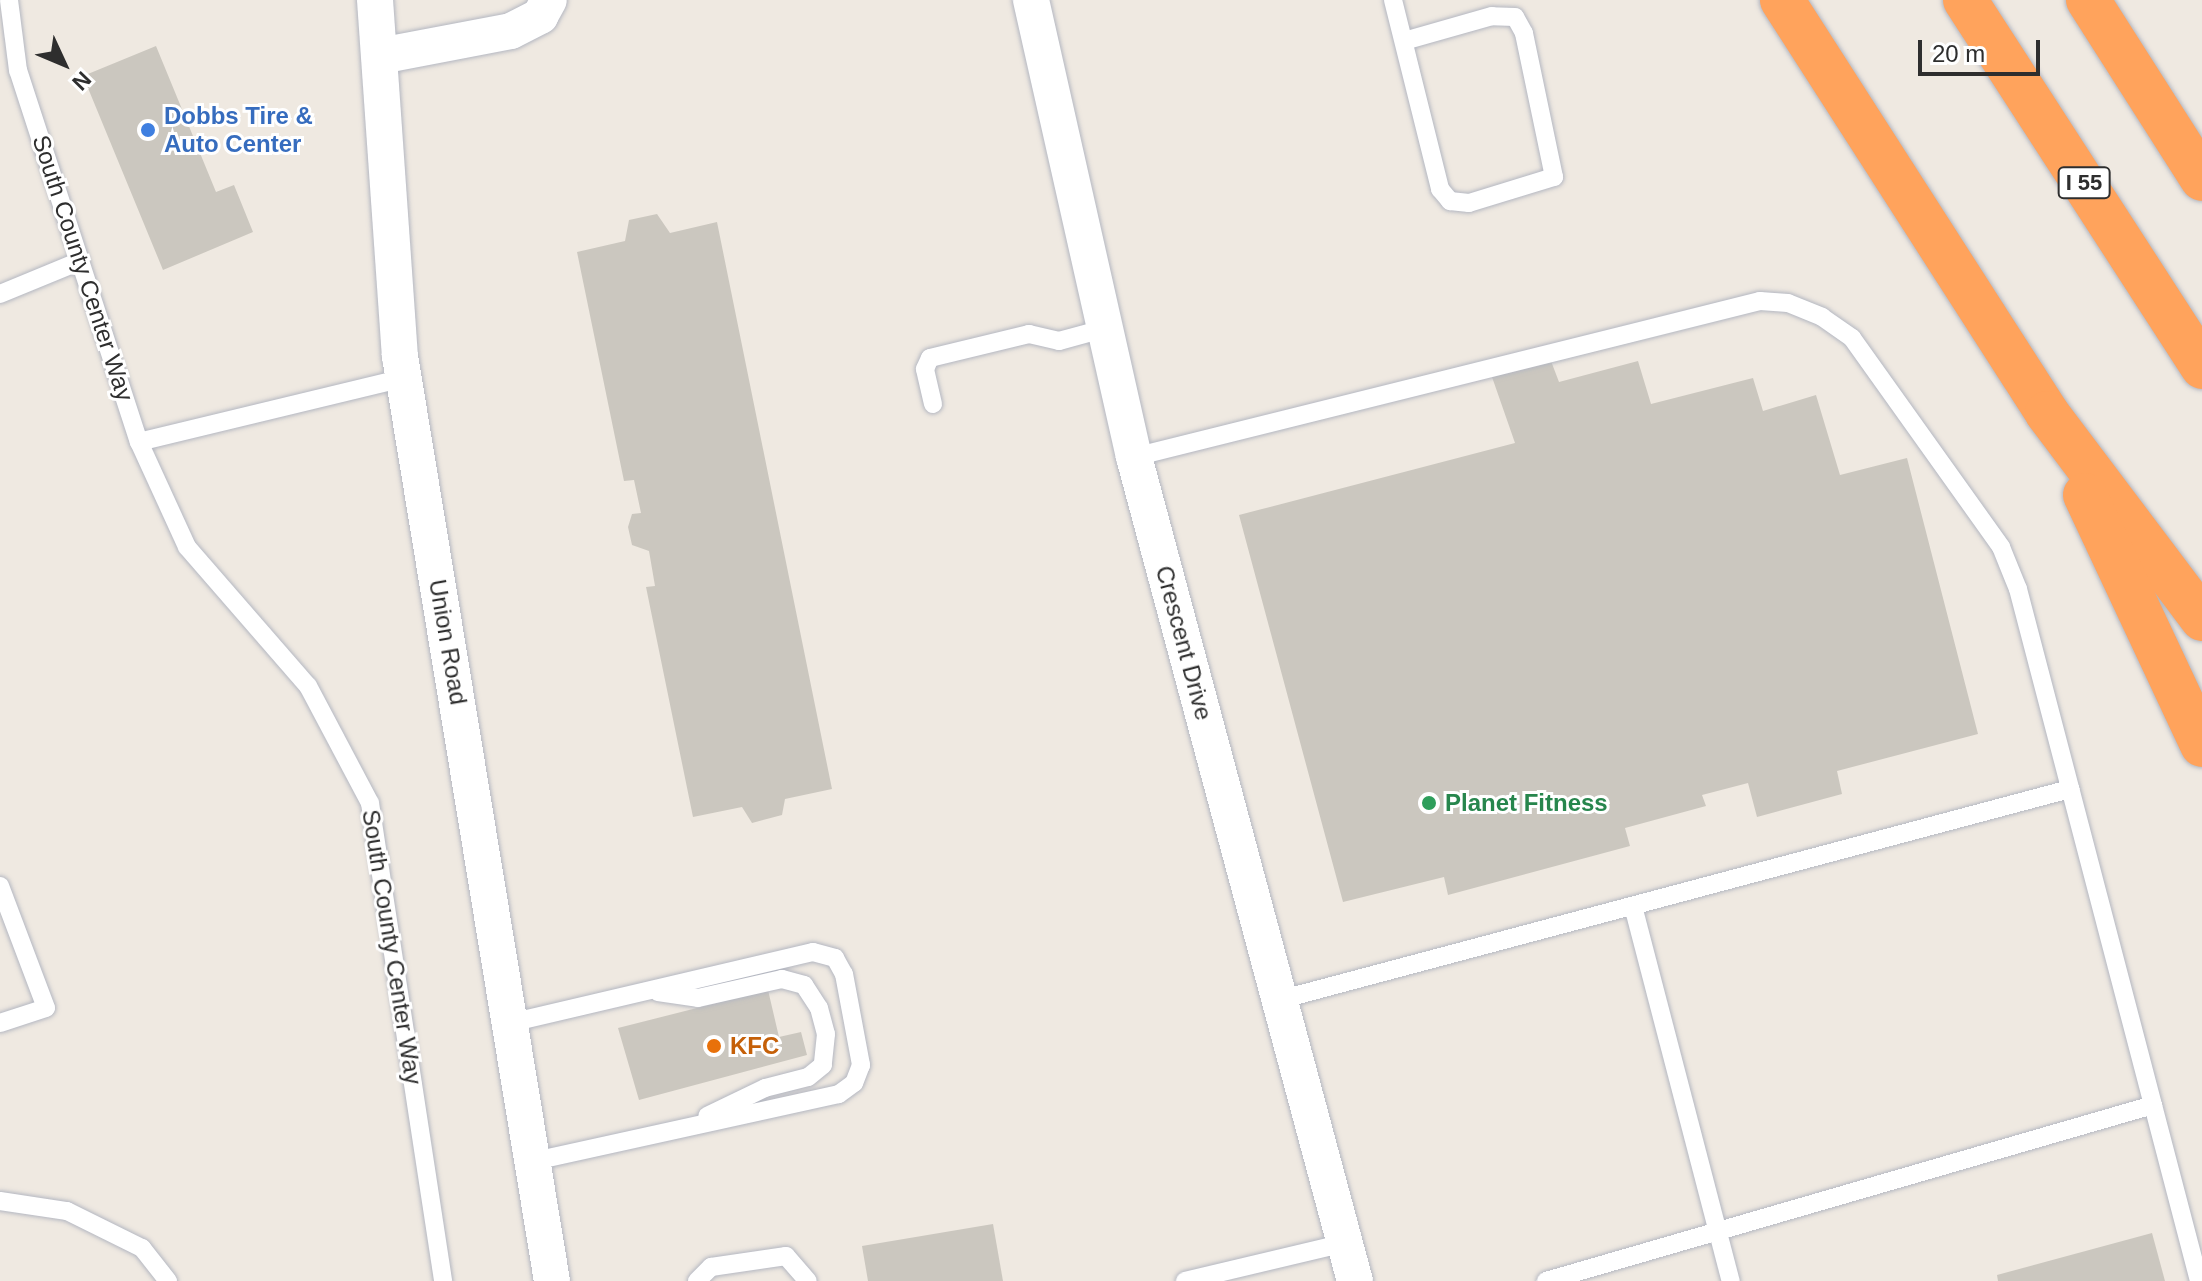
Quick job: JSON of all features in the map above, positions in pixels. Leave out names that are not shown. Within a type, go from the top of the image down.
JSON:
[{"type":"highway","points":[[1782,0],[2047,413],[2202,619]]},
{"type":"highway","name":"I 55","points":[[1965,0],[2202,367]]},
{"type":"highway","points":[[2088,0],[2202,179]]},
{"type":"highway","points":[[2047,413],[2202,745]]},
{"type":"street","name":"Union Road","points":[[375,0],[403,378],[552,1281]]},
{"type":"street","points":[[380,56],[511,31],[540,16],[549,0]]},
{"type":"street","name":"Crescent Drive","points":[[1031,0],[1134,457],[1355,1281]]},
{"type":"lane","points":[[1393,0],[1440,189],[1450,201],[1469,203],[1554,177],[1524,33],[1515,17],[1492,16],[1404,41]]},
{"type":"lane","name":"South County Center Way","points":[[7,11],[18,70],[139,442],[187,547],[308,686],[370,803],[443,1281]]},
{"type":"lane","points":[[0,294],[80,261]]},
{"type":"lane","points":[[1134,457],[1760,301],[1788,303],[1852,338],[2001,547],[2018,589],[2199,1281]]},
{"type":"lane","points":[[933,404],[925,369],[930,358],[1029,334],[1059,341],[1103,329]]},
{"type":"lane","points":[[139,442],[403,378]]},
{"type":"lane","points":[[1279,1000],[2070,789]]},
{"type":"lane","points":[[0,886],[46,1008],[0,1023]]},
{"type":"lane","points":[[1633,906],[1731,1281]]},
{"type":"lane","points":[[510,1023],[813,952],[835,958],[844,974],[861,1065],[854,1083],[839,1094],[533,1161]]},
{"type":"lane","points":[[645,991],[698,998],[782,979],[804,985],[826,1034],[823,1065],[808,1077],[765,1088],[680,1129]]},
{"type":"lane","points":[[1546,1281],[2153,1105]]},
{"type":"lane","points":[[0,1201],[67,1211],[142,1248],[168,1281]]},
{"type":"lane","points":[[1185,1281],[1345,1243]]},
{"type":"lane","points":[[697,1281],[711,1267],[786,1256],[808,1281]]},
{"type":"building","name":"Dobbs Tire & Auto Center","points":[[156,46],[216,192],[234,185],[253,232],[163,270],[83,76]]},
{"type":"building","points":[[657,214],[670,233],[717,222],[832,789],[785,799],[782,815],[752,823],[742,807],[693,817],[646,587],[655,586],[649,551],[632,545],[628,527],[632,514],[641,513],[634,480],[624,481],[577,252],[625,241],[629,220]]},
{"type":"building","points":[[1551,361],[1559,382],[1638,361],[1651,404],[1753,378],[1763,411],[1816,395],[1840,475],[1907,458],[1978,734],[1837,771],[1842,794],[1757,817],[1748,783],[1702,795],[1706,806],[1625,828],[1630,846],[1448,895],[1444,877],[1343,902],[1239,515],[1515,443],[1492,377]]},
{"type":"building","name":"KFC","points":[[768,990],[779,1037],[801,1032],[807,1055],[639,1100],[618,1028]]},
{"type":"building","points":[[993,1224],[1003,1281],[868,1281],[862,1246]]},
{"type":"building","points":[[2152,1233],[2165,1281],[1998,1281],[1997,1275]]},
{"type":"place","name":"Dobbs Tire & Auto Center","points":[[148,130]]},
{"type":"place","name":"Planet Fitness","points":[[1429,803]]},
{"type":"place","name":"KFC","points":[[714,1046]]}]
